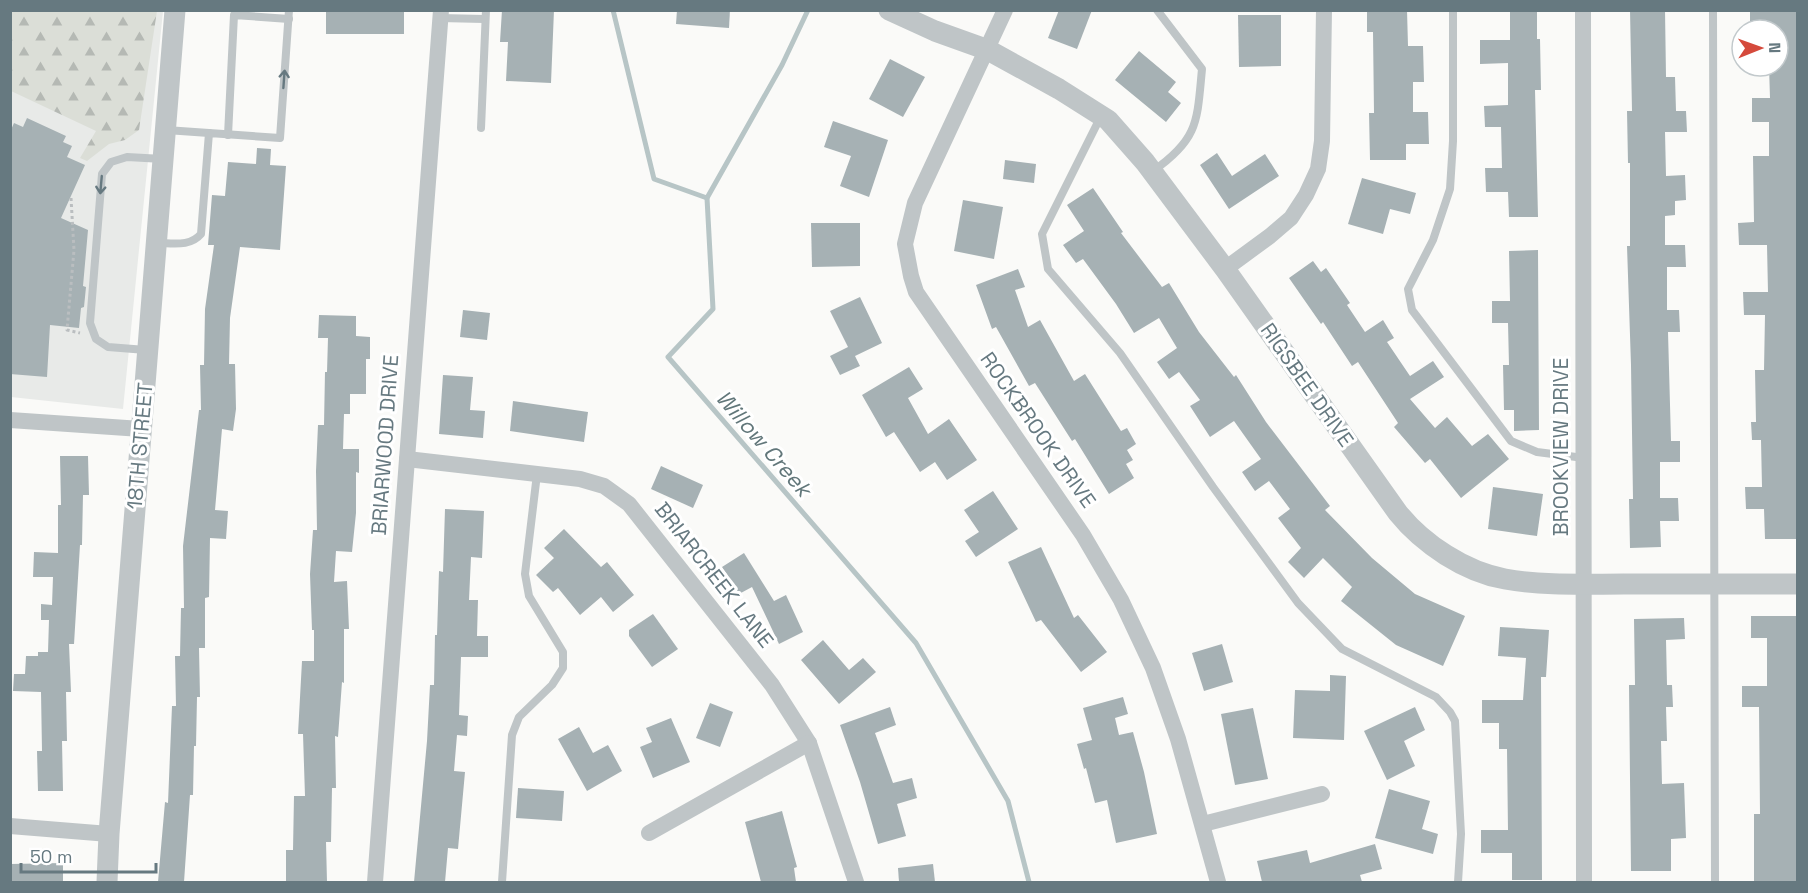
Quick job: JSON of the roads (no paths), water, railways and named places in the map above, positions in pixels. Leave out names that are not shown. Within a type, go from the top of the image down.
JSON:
[{"type":"street","name":"18TH STREET","points":[[107,882],[175,10]]},
{"type":"street","name":"RIGSBEE DRIVE","points":[[889,10],[935,31],[988,50],[1059,89],[1101,116],[1128,141],[1225,269],[1411,529],[1443,553],[1479,571],[1504,579],[1584,584],[1797,584]]},
{"type":"street","name":"ROCKBROOK DRIVE","points":[[1005,10],[915,203],[905,244],[911,276],[916,292],[1083,535],[1121,600],[1153,668],[1178,738],[1218,882]]},
{"type":"street","points":[[1225,269],[1291,218],[1306,195],[1318,169],[1322,141],[1324,10]]},
{"type":"street","name":"BROOKVIEW DRIVE","points":[[1583,10],[1584,882]]},
{"type":"street","name":"BRIARWOOD DRIVE","points":[[375,882],[440,14]]},
{"type":"street","points":[[10,420],[141,429]]},
{"type":"street","name":"BRIARCREEK LANE","points":[[407,459],[580,478],[604,486],[629,504],[772,685],[809,743],[856,882]]},
{"type":"street","points":[[649,833],[809,743]]},
{"type":"street","points":[[1203,824],[1322,794]]},
{"type":"street","points":[[10,826],[109,834]]},
{"type":"lane","points":[[1152,171],[1170,159],[1187,142],[1198,116],[1202,69],[1157,10]]},
{"type":"lane","points":[[1453,10],[1453,141],[1450,189],[1433,240],[1408,289],[1412,310],[1511,441],[1536,452],[1584,458]]},
{"type":"lane","points":[[1713,10],[1715,882]]},
{"type":"lane","points":[[440,14],[485,15],[481,128]]},
{"type":"lane","points":[[166,130],[228,135],[280,138],[289,15],[234,15],[228,135]]},
{"type":"lane","points":[[1101,116],[1042,234],[1048,269],[1120,353],[1213,487],[1298,603],[1333,641],[1350,654],[1436,697],[1450,712],[1455,721],[1461,834],[1458,882]]},
{"type":"lane","points":[[157,243],[189,243],[195,241],[201,234],[209,133]]},
{"type":"lane","points":[[148,350],[108,347],[96,339],[90,323],[102,174],[111,162],[127,157],[163,159]]},
{"type":"lane","points":[[502,882],[512,735],[519,717],[552,685],[563,668],[563,652],[529,596],[525,574],[537,474]]},
{"type":"waterway","points":[[613,10],[654,179],[707,198]]},
{"type":"waterway","name":"Willow Creek","points":[[808,10],[782,65],[707,198],[713,309],[668,357],[916,643],[1008,801],[1029,882]]}]
